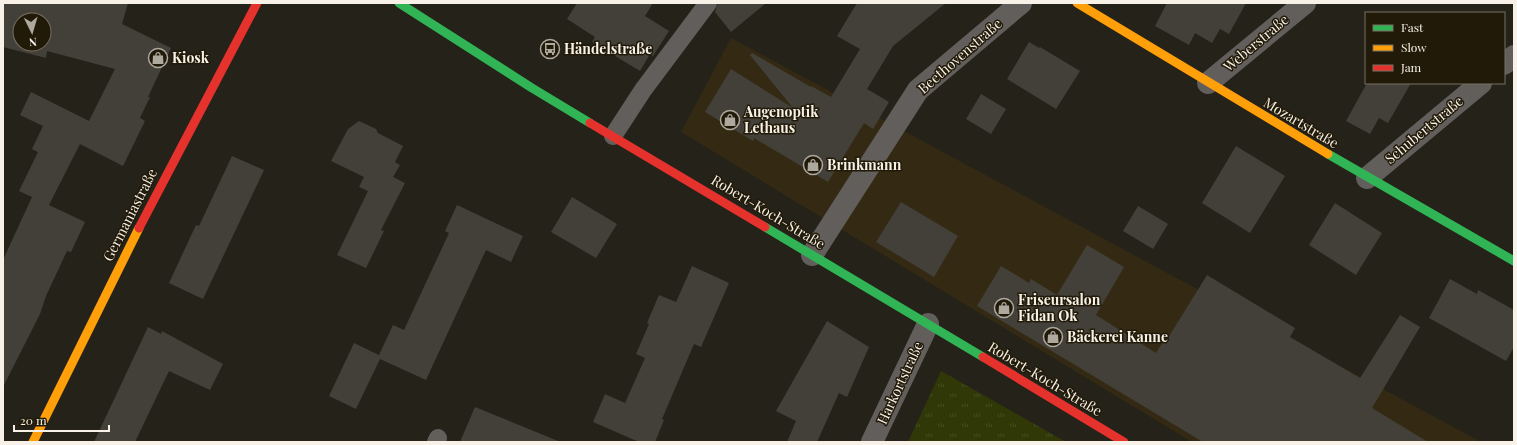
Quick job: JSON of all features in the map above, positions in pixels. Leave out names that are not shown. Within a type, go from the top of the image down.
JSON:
[{"type":"street","name":"Germaniastraße","points":[[33,442],[126,253],[257,3]]},
{"type":"street","name":"Robert-Koch-Straße","points":[[399,3],[532,88],[1124,442]]},
{"type":"street","name":"Beethovenstraße","points":[[812,255],[918,90],[1021,3]]},
{"type":"street","name":"Mozartstraße","points":[[1077,3],[1367,178],[1514,261]]},
{"type":"street","name":"Weberstraße","points":[[1208,83],[1305,3]]},
{"type":"street","points":[[1505,63],[1514,56]]},
{"type":"street","name":"Schubertstraße","points":[[1367,178],[1480,84]]},
{"type":"street","name":"Harkortstraße","points":[[872,442],[928,324]]},
{"type":"lane","points":[[613,136],[642,90],[708,3]]},
{"type":"shaded area","points":[[731,38],[1481,442],[1192,442],[681,132]]},
{"type":"green space","points":[[941,371],[1066,442],[908,442]]},
{"type":"building","points":[[3,3],[128,3],[122,24],[171,48],[140,118],[145,121],[123,166],[80,144],[49,205],[19,191],[38,152],[32,149],[43,126],[20,115],[31,92],[89,121],[115,69],[51,52],[52,52],[52,12],[12,12],[12,49],[3,47]]},
{"type":"building","points":[[577,3],[653,3],[645,16],[669,31],[653,56],[650,54],[640,71],[592,42],[595,37],[567,19]]},
{"type":"building","points":[[718,3],[766,3],[731,32],[715,12]]},
{"type":"building","points":[[857,3],[946,3],[893,46],[867,89],[889,102],[873,129],[864,123],[828,182],[754,138],[753,141],[705,112],[731,69],[793,108],[750,55],[752,53],[831,97],[860,49],[837,36]]},
{"type":"building","points":[[1167,3],[1246,3],[1229,34],[1220,29],[1212,43],[1195,33],[1189,45],[1155,26]]},
{"type":"building","points":[[1029,42],[1080,71],[1056,109],[1007,79]]},
{"type":"building","points":[[23,52],[47,52],[46,58]]},
{"type":"building","points":[[1366,84],[1410,84],[1388,123],[1379,118],[1370,134],[1346,121]]},
{"type":"building","points":[[981,94],[1006,109],[991,134],[966,119]]},
{"type":"building","points":[[359,121],[376,129],[378,133],[403,146],[395,162],[400,165],[393,177],[405,183],[381,230],[384,231],[366,268],[337,255],[368,191],[359,187],[364,177],[331,161],[348,129]]},
{"type":"building","points":[[1236,146],[1285,176],[1250,233],[1202,203]]},
{"type":"building","points":[[232,156],[264,170],[203,299],[169,283],[196,225],[199,226]]},
{"type":"building","points":[[32,197],[85,222],[71,252],[67,251],[46,296],[40,314],[3,387],[3,260]]},
{"type":"building","points":[[572,197],[617,224],[596,258],[551,232]]},
{"type":"building","points":[[901,202],[958,236],[934,277],[876,242]]},
{"type":"building","points":[[1335,203],[1382,233],[1356,275],[1309,245]]},
{"type":"building","points":[[457,205],[523,236],[511,262],[486,250],[426,380],[380,359],[356,409],[329,396],[354,343],[379,355],[393,325],[404,330],[449,233],[445,231]]},
{"type":"building","points":[[1138,206],[1168,224],[1153,249],[1123,231]]},
{"type":"building","points":[[1087,245],[1124,267],[1096,315],[1156,353],[1166,337],[1168,338],[1207,275],[1295,328],[1290,337],[1360,378],[1400,315],[1420,327],[1372,408],[1428,442],[1203,442],[977,306],[1001,266],[1029,283],[1031,279],[1057,295]]},
{"type":"building","points":[[692,266],[729,283],[701,347],[694,344],[662,419],[664,420],[655,442],[639,442],[593,422],[605,394],[625,403],[645,358],[636,354],[649,324],[647,323],[659,295],[676,302]]},
{"type":"building","points":[[1450,279],[1477,294],[1478,290],[1514,310],[1514,347],[1506,361],[1429,318]]},
{"type":"building","points":[[827,321],[869,347],[847,397],[839,393],[817,442],[787,442],[796,421],[776,411]]},
{"type":"building","points":[[148,327],[161,334],[162,331],[223,364],[210,390],[169,371],[135,442],[94,442]]},
{"type":"building","points":[[475,407],[558,441],[558,442],[460,442]]},
{"type":"traffic: fast","points":[[399,3],[532,88],[590,123]]},
{"type":"traffic: fast","points":[[1328,154],[1514,261]]},
{"type":"traffic: fast","points":[[765,227],[983,357]]},
{"type":"traffic: slow","points":[[1077,3],[1328,154]]},
{"type":"traffic: slow","points":[[33,442],[139,228]]},
{"type":"traffic: jam","points":[[139,228],[257,3]]},
{"type":"traffic: jam","points":[[590,123],[765,227]]},
{"type":"traffic: jam","points":[[983,357],[1124,442]]},
{"type":"place","name":"Händelstraße","points":[[550,49]]},
{"type":"place","name":"Kiosk","points":[[158,58]]},
{"type":"place","name":"Augenoptik Lethaus","points":[[730,120]]},
{"type":"place","name":"Brinkmann","points":[[813,165]]},
{"type":"place","name":"Friseursalon Fidan Ok","points":[[1004,308]]},
{"type":"place","name":"Bäckerei Kanne","points":[[1053,337]]}]
